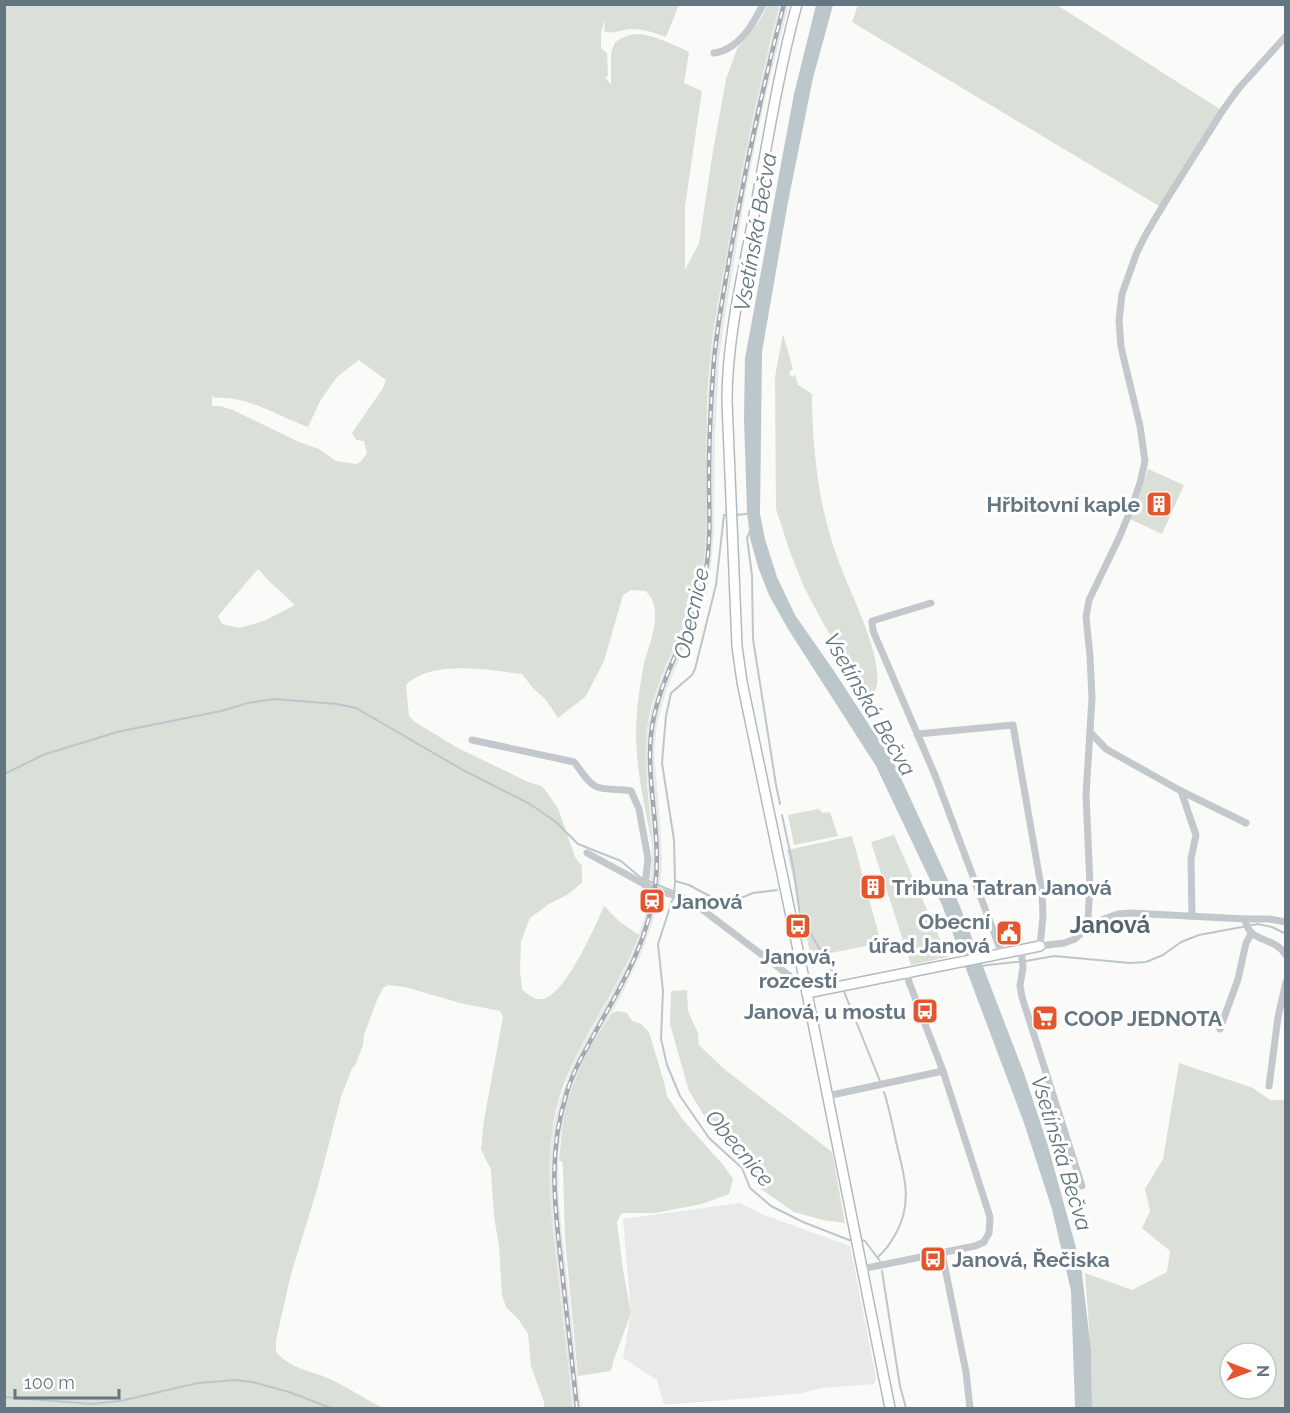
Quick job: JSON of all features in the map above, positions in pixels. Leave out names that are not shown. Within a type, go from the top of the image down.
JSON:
[{"type":"main road","points":[[797,4],[772,114],[730,352],[728,401],[737,646],[890,1408]]},
{"type":"main road","points":[[806,989],[999,954],[1022,953],[1040,946]]},
{"type":"street","points":[[714,53],[727,51],[741,38],[763,4]]},
{"type":"street","points":[[917,734],[1013,725],[1042,892],[1043,916],[1040,946],[1064,943],[1082,934],[1087,925],[1090,885],[1086,795],[1092,699],[1086,617],[1089,600],[1133,504],[1145,461],[1140,426],[1120,340],[1119,320],[1122,294],[1146,234],[1172,190],[1239,88],[1286,36]]},
{"type":"street","points":[[931,603],[872,621],[873,631],[939,786],[999,954]]},
{"type":"street","points":[[1090,732],[1106,749],[1181,791],[1246,823]]},
{"type":"street","points":[[472,740],[574,762],[586,778],[598,788],[631,790],[639,809],[648,859],[645,885]]},
{"type":"street","points":[[1181,791],[1196,835],[1191,858],[1192,916]]},
{"type":"street","points":[[587,853],[655,890],[687,899],[806,989]]},
{"type":"street","points":[[1042,892],[1090,885]]},
{"type":"street","points":[[1087,925],[1126,913],[1192,916],[1248,926],[1273,942],[1286,955]]},
{"type":"street","points":[[1248,926],[1269,919],[1286,922]]},
{"type":"street","points":[[1220,1029],[1238,979],[1248,926]]},
{"type":"street","points":[[1022,953],[1023,967],[1020,986],[1022,997],[1082,1186]]},
{"type":"street","points":[[862,1269],[980,1245],[987,1237],[990,1223],[970,1151],[944,1071],[909,982],[909,972]]},
{"type":"street","points":[[1269,1086],[1278,1017],[1286,982]]},
{"type":"street","points":[[827,1095],[944,1071]]},
{"type":"street","points":[[942,1253],[966,1372],[970,1408]]},
{"type":"shaded area","points":[[5,5],[679,5],[666,37],[636,29],[604,31],[605,19],[601,33],[601,48],[607,53],[608,76],[605,77],[611,85],[611,53],[615,42],[626,36],[638,34],[650,36],[689,52],[684,83],[702,91],[685,206],[685,270],[699,243],[726,79],[737,49],[760,20],[767,5],[779,5],[743,162],[713,334],[707,409],[706,531],[701,575],[689,612],[658,685],[648,721],[646,774],[652,843],[640,778],[636,738],[641,682],[655,620],[653,602],[646,591],[631,590],[623,595],[604,661],[586,696],[558,718],[546,700],[522,674],[478,669],[445,669],[417,677],[406,685],[409,716],[415,722],[456,747],[528,782],[542,786],[558,808],[575,857],[582,866],[582,883],[530,918],[521,941],[522,990],[532,997],[543,999],[552,995],[561,986],[578,959],[604,906],[620,922],[639,935],[622,974],[571,1066],[556,1109],[552,1132],[550,1199],[572,1408],[544,1408],[531,1366],[528,1334],[519,1320],[506,1307],[502,1295],[491,1170],[481,1149],[484,1120],[503,1017],[500,1011],[460,1003],[405,987],[388,985],[383,988],[377,1000],[364,1035],[363,1045],[341,1097],[318,1186],[291,1274],[276,1340],[276,1352],[289,1363],[326,1377],[383,1408],[5,1408]],"holes":[[[359,360],[386,380],[352,433],[356,440],[364,441],[367,454],[356,464],[336,461],[319,449],[299,442],[233,410],[212,406],[212,395],[214,398],[238,400],[262,407],[308,427],[320,401],[337,377]],[[258,569],[295,605],[264,621],[239,628],[222,624],[218,616]]]},
{"type":"shaded area","points":[[779,5],[789,5],[768,85],[744,201],[719,361],[715,436],[714,532],[710,576],[706,594],[666,691],[657,724],[654,753],[662,859],[657,902],[641,954],[622,994],[586,1057],[564,1120],[560,1141],[559,1204],[581,1408],[572,1408],[550,1205],[548,1160],[550,1140],[558,1105],[570,1071],[633,951],[648,900],[652,859],[645,753],[648,723],[657,687],[687,617],[701,575],[705,532],[710,360],[715,322],[747,139]]},
{"type":"shaded area","points":[[816,5],[833,5],[813,78],[788,202],[762,352],[760,514],[777,577],[795,615],[894,763],[959,904],[1025,1076],[1048,1146],[1081,1266],[1091,1350],[1092,1408],[1075,1408],[1071,1291],[1052,1209],[1024,1123],[942,905],[876,766],[788,629],[769,595],[750,538],[744,418],[745,358],[794,94]]},
{"type":"shaded area","points":[[858,5],[1057,5],[1221,110],[1159,206],[852,22]]},
{"type":"shaded area","points":[[783,334],[793,369],[789,372],[790,375],[793,377],[795,375],[798,385],[812,394],[816,465],[825,518],[836,555],[866,628],[876,663],[878,678],[875,691],[868,698],[804,587],[776,509],[775,377]]},
{"type":"shaded area","points":[[1148,469],[1184,485],[1162,534],[1130,519]]},
{"type":"shaded area","points":[[818,809],[823,813],[830,812],[838,836],[794,845],[788,815]]},
{"type":"shaded area","points":[[894,835],[948,957],[911,965],[871,842]]},
{"type":"shaded area","points":[[852,836],[881,943],[811,957],[787,850]]},
{"type":"shaded area","points":[[687,990],[688,1011],[698,1033],[699,1045],[724,1069],[832,1152],[845,1223],[794,1212],[758,1187],[735,1147],[724,1139],[705,1117],[689,1091],[670,1024],[671,991]]},
{"type":"shaded area","points":[[618,1011],[627,1013],[632,1021],[641,1024],[649,1032],[667,1096],[683,1120],[733,1179],[729,1194],[702,1204],[655,1213],[623,1213],[620,1215],[617,1222],[631,1313],[611,1371],[578,1376],[565,1239],[563,1168],[559,1160],[565,1106],[586,1053],[612,1013]]},
{"type":"shaded area","points":[[1179,1063],[1253,1088],[1270,1100],[1285,1100],[1285,1408],[1092,1408],[1085,1273],[1132,1290],[1167,1272],[1170,1251],[1142,1228],[1150,1211],[1145,1189],[1163,1159]]},
{"type":"shaded area","points":[[740,1203],[764,1215],[850,1246],[876,1378],[874,1384],[664,1405],[657,1380],[623,1358],[631,1313],[623,1219]]},
{"type":"waterway","name":"Obecnice","points":[[735,515],[747,514]]},
{"type":"waterway","name":"Obecnice","points":[[729,515],[724,515],[716,585],[695,669],[692,675],[671,693],[666,716],[662,763],[674,840],[675,881],[674,895],[658,944],[663,991],[661,1039],[667,1065],[680,1096],[709,1138],[742,1168],[750,1188],[771,1206],[803,1222],[849,1240],[855,1240]]},
{"type":"waterway","points":[[750,531],[747,538],[752,575],[753,639],[780,804]]},
{"type":"waterway","points":[[4,774],[43,755],[117,732],[221,711],[248,703],[274,699],[337,704],[356,708],[463,770],[530,804],[556,822],[578,844],[621,861],[641,878],[675,892]]},
{"type":"waterway","points":[[782,815],[800,915],[838,981]]},
{"type":"waterway","name":"Obecnice","points":[[675,881],[729,903],[753,893],[777,890]]},
{"type":"waterway","points":[[982,966],[1054,956],[1130,963],[1146,962],[1163,955],[1181,942],[1199,935],[1258,924],[1272,927],[1286,934]]},
{"type":"waterway","points":[[843,989],[880,1081]]},
{"type":"waterway","points":[[878,1257],[888,1247],[901,1224],[906,1202],[903,1169],[884,1092]]},
{"type":"waterway","name":"Obecnice","points":[[861,1240],[865,1241],[880,1261]]},
{"type":"waterway","name":"Obecnice","points":[[882,1271],[900,1386],[906,1408]]},
{"type":"waterway","points":[[4,1397],[92,1404],[120,1401],[198,1383],[235,1380],[289,1392],[331,1408]]},
{"type":"railway","points":[[577,1408],[555,1203],[557,1137],[567,1092],[574,1073],[628,972],[642,940],[652,905],[657,848],[650,773],[651,735],[661,692],[694,612],[706,570],[709,535],[710,418],[718,329],[750,150],[784,4]]},
{"type":"place","name":"Hřbitovní kaple","points":[[1159,504]]},
{"type":"place","name":"Tribuna Tatran Janová","points":[[873,887]]},
{"type":"place","name":"Janová","points":[[652,901]]},
{"type":"place","name":"Janová, rozcestí","points":[[798,926]]},
{"type":"place","name":"Obecní úřad Janová","points":[[1009,933]]},
{"type":"place","name":"Janová, u mostu","points":[[925,1011]]},
{"type":"place","name":"COOP JEDNOTA","points":[[1045,1018]]},
{"type":"place","name":"Janová, Řečiska","points":[[933,1259]]},
{"type":"district","name":"Janová","points":[[1110,924]]},
{"type":"water label","name":"Vsetínská Bečva","points":[[755,232]]},
{"type":"water label","name":"Vsetínská Bečva","points":[[870,704]]},
{"type":"water label","name":"Vsetínská Bečva","points":[[1062,1153]]}]
